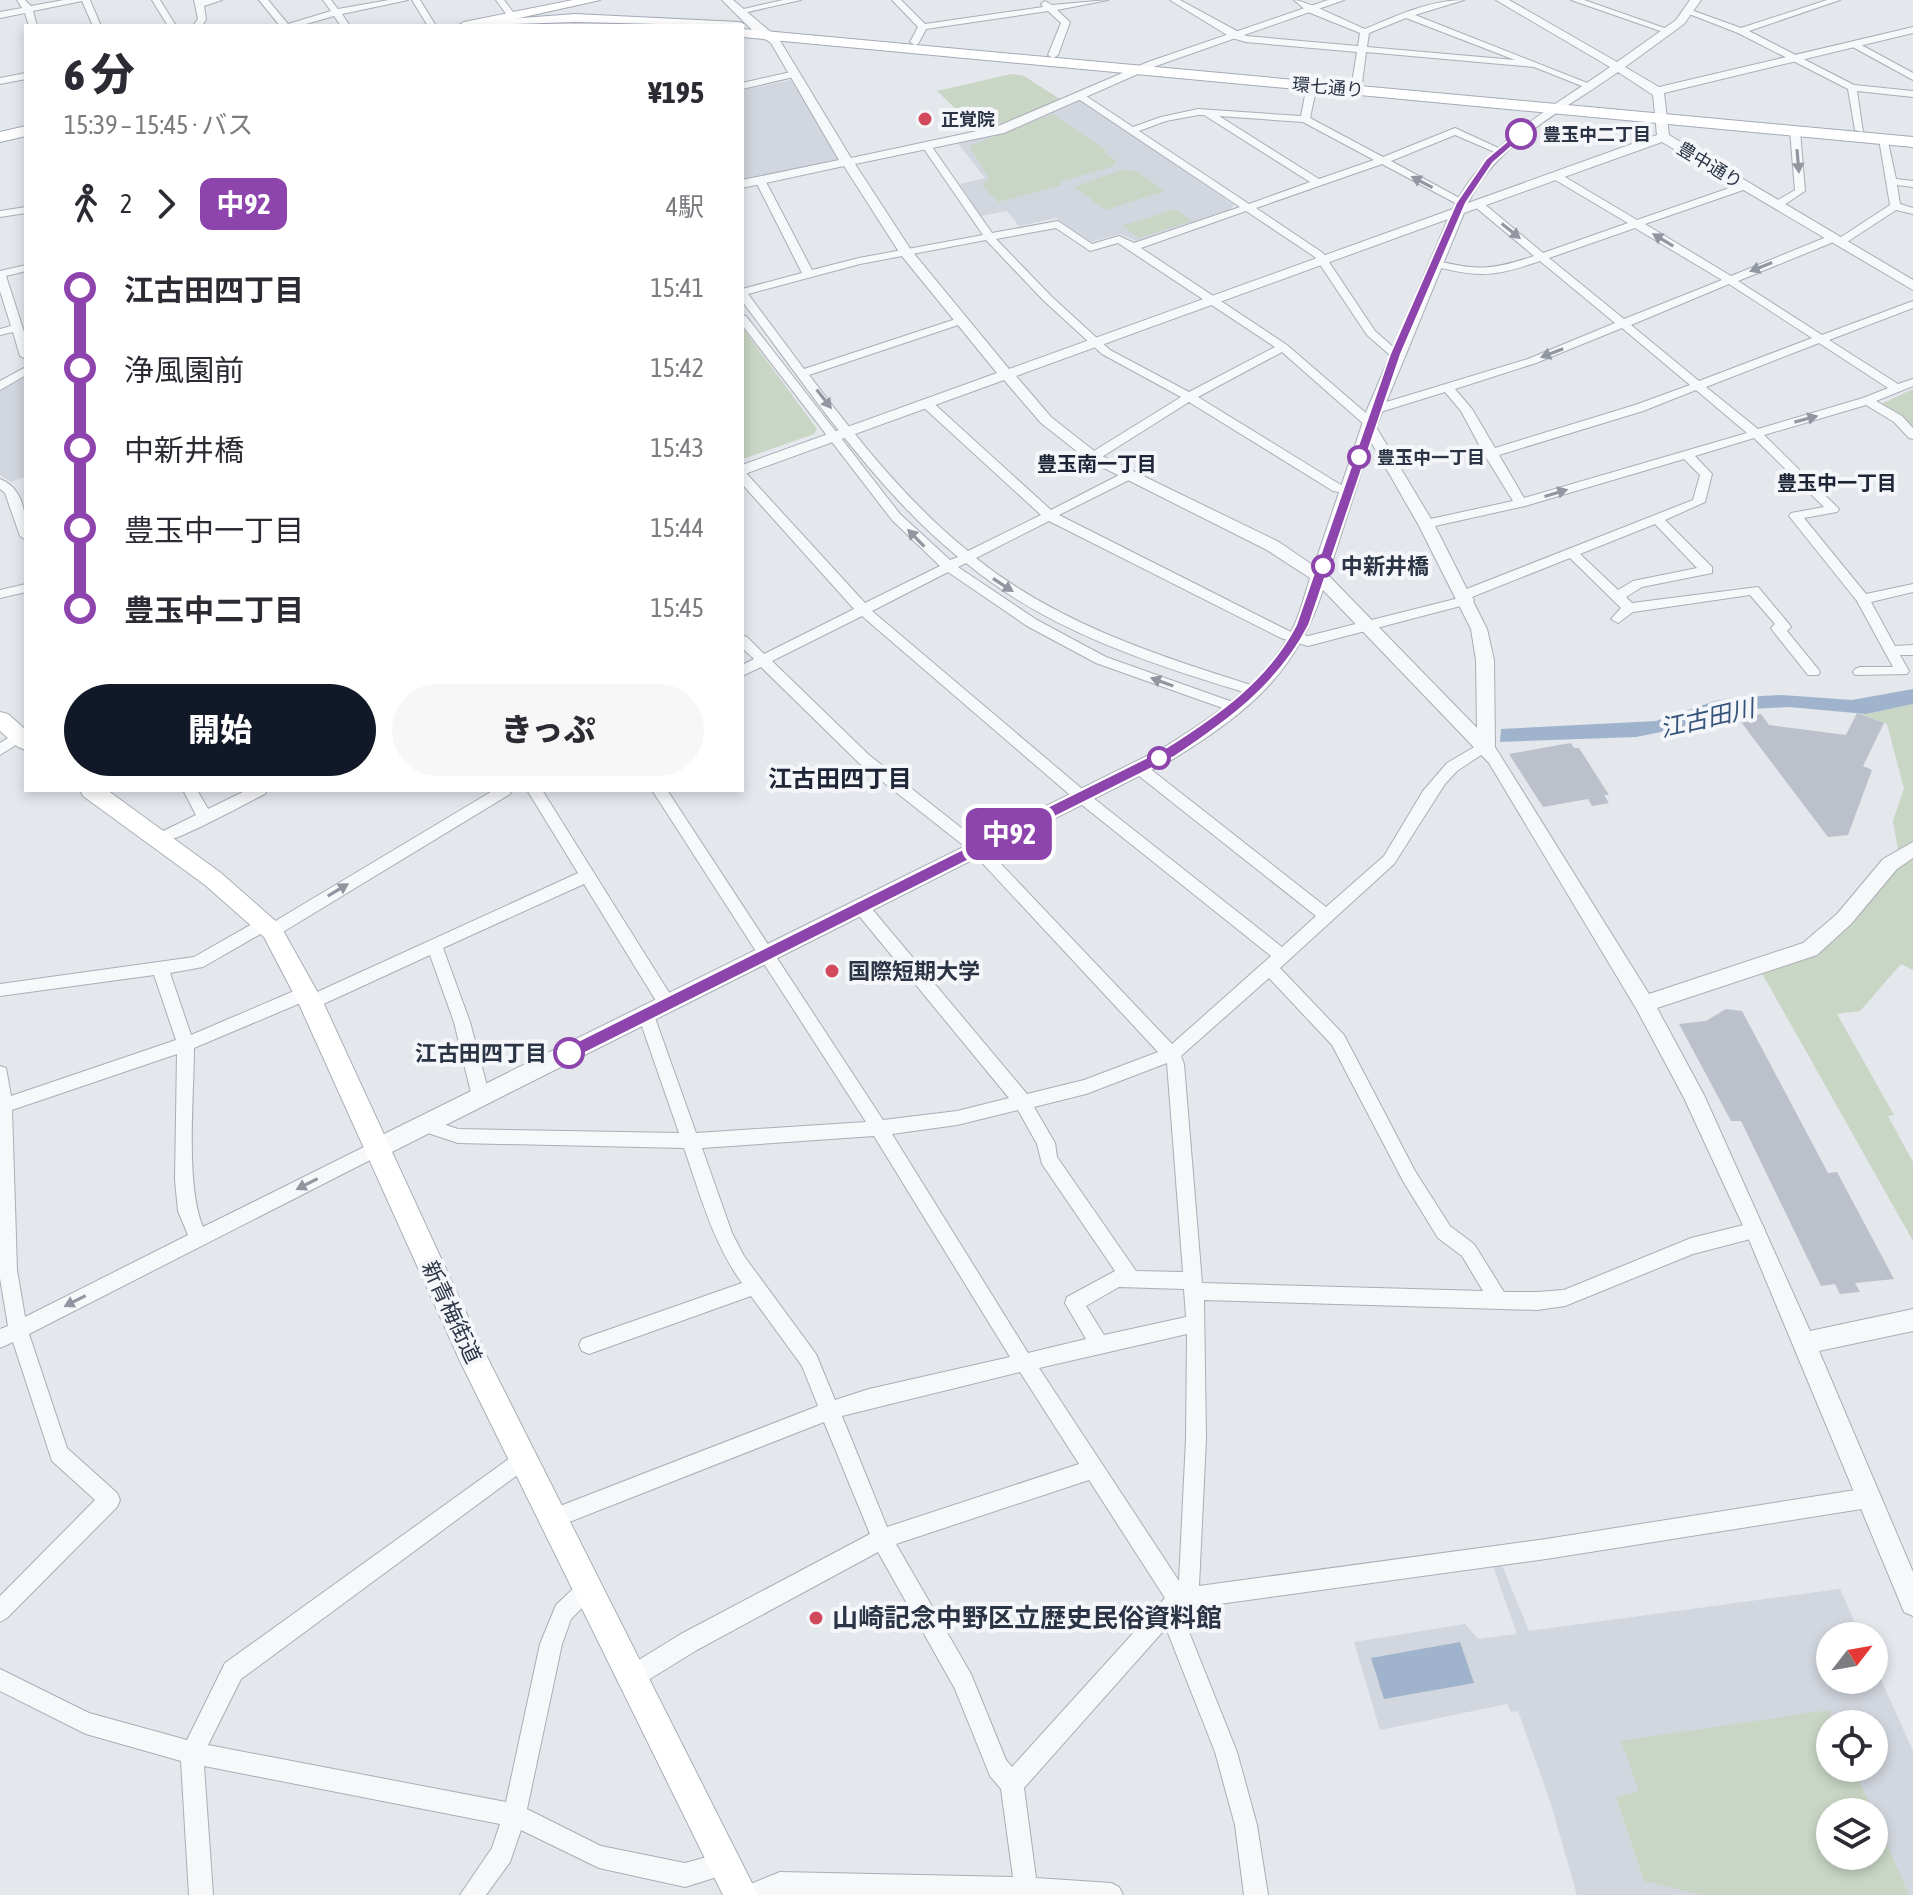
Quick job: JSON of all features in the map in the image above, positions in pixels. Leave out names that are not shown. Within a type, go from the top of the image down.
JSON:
[{"type":"main road","points":[[475,24],[593,0]]},
{"type":"main road","points":[[593,0],[588,4],[591,9],[624,22]]},
{"type":"main road","name":"環七通り","points":[[488,24],[556,18],[703,24]]},
{"type":"main road","name":"環七通り","points":[[602,24],[624,22]]},
{"type":"main road","name":"環七通り","points":[[744,25],[771,35],[1357,83],[1562,106]]},
{"type":"main road","name":"環七通り","points":[[744,25],[1053,55],[1312,85],[1913,135]]},
{"type":"main road","name":"環七通り","points":[[1662,115],[1913,142]]},
{"type":"main road","points":[[0,123],[24,118]]},
{"type":"main road","points":[[0,134],[24,128]]},
{"type":"main road","points":[[0,719],[24,737]]},
{"type":"main road","name":"新青梅街道","points":[[94,792],[213,879],[268,928],[309,998],[470,1352],[741,1895]]},
{"type":"street","points":[[20,0],[28,9],[32,24]]},
{"type":"street","points":[[0,15],[78,0]]},
{"type":"street","points":[[86,0],[96,24]]},
{"type":"street","points":[[156,0],[171,24]]},
{"type":"street","points":[[198,24],[202,19],[198,2],[218,0]]},
{"type":"street","points":[[263,0],[285,24]]},
{"type":"street","points":[[327,0],[345,24]]},
{"type":"street","points":[[294,24],[337,12],[404,0]]},
{"type":"street","points":[[416,0],[431,24]]},
{"type":"street","points":[[500,0],[518,15]]},
{"type":"street","points":[[513,0],[518,15]]},
{"type":"street","points":[[727,0],[742,24]]},
{"type":"street","points":[[744,25],[797,0]]},
{"type":"street","points":[[896,0],[923,27]]},
{"type":"street","points":[[1039,0],[1066,22],[1053,55]]},
{"type":"street","points":[[923,27],[1104,0]]},
{"type":"street","points":[[1174,0],[1235,36],[1537,65]]},
{"type":"street","points":[[1298,0],[1311,10],[1365,32],[1406,15],[1460,0]]},
{"type":"street","points":[[744,184],[1000,130],[1146,66],[1339,0]]},
{"type":"street","points":[[1501,0],[1658,91],[1913,30]]},
{"type":"street","points":[[1575,0],[1669,31]]},
{"type":"street","points":[[0,1339],[1139,768],[1195,737],[1236,708],[1255,691],[1296,639],[1395,354],[1469,188],[1500,151],[1669,31],[1696,0]]},
{"type":"street","points":[[1741,31],[1813,2],[1836,0]]},
{"type":"street","points":[[1688,12],[1741,31],[1852,88],[1913,94]]},
{"type":"street","points":[[1406,15],[1590,86]]},
{"type":"street","points":[[915,42],[923,27]]},
{"type":"street","points":[[1357,83],[1365,32]]},
{"type":"street","points":[[771,35],[847,162],[906,252],[960,321],[1046,420],[1093,457],[1273,546],[1319,576],[1486,738],[1644,1004],[1693,1095],[1756,1230],[1913,1603]]},
{"type":"street","points":[[1854,44],[1913,77]]},
{"type":"street","points":[[744,86],[795,74]]},
{"type":"street","points":[[0,81],[24,76]]},
{"type":"street","points":[[1883,91],[1913,83]]},
{"type":"street","points":[[1305,119],[1312,85]]},
{"type":"street","points":[[1852,88],[1860,130]]},
{"type":"street","name":"豊中通り","points":[[1658,91],[1663,137],[1913,286]]},
{"type":"street","points":[[1080,96],[1324,259],[1371,333],[1395,354]]},
{"type":"street","points":[[1133,130],[1175,116],[1206,112],[1305,119],[1460,207]]},
{"type":"street","points":[[1206,112],[1318,183]]},
{"type":"street","points":[[1133,247],[1382,161],[1455,131],[1500,151]]},
{"type":"street","points":[[1777,205],[1800,191],[1795,131]]},
{"type":"street","points":[[744,469],[1460,207],[1478,204],[1663,137]]},
{"type":"street","points":[[1884,139],[1895,206]]},
{"type":"street","points":[[927,146],[990,238],[1047,298],[1106,352],[1189,397],[1337,488],[1347,491]]},
{"type":"street","points":[[1556,176],[1730,280],[1897,389]]},
{"type":"street","points":[[760,180],[808,273]]},
{"type":"street","points":[[1892,182],[1913,184]]},
{"type":"street","points":[[1434,263],[1481,273],[1501,271],[1745,186]]},
{"type":"street","points":[[1478,204],[1755,433],[1833,509],[1795,516],[1863,599],[1902,671],[1860,672]]},
{"type":"street","points":[[1371,420],[1446,386],[1532,361],[1836,240],[1895,206],[1913,211]]},
{"type":"street","points":[[0,214],[24,210]]},
{"type":"street","points":[[425,1125],[458,1136],[692,1141],[793,1136],[957,1118],[1086,1087],[1171,1054],[1389,860],[1404,840],[1431,787],[1486,738],[1484,646],[1466,598],[1371,420],[1283,347],[1133,247],[1119,239],[1090,248],[1053,223],[808,273],[744,292]]},
{"type":"street","points":[[24,268],[0,273],[2,288],[24,350]]},
{"type":"street","points":[[744,296],[849,432],[914,509],[966,559],[1016,594],[1071,625],[1126,649],[1255,691]]},
{"type":"street","points":[[1490,454],[1639,408],[1696,383],[1913,304]]},
{"type":"street","points":[[744,321],[896,517],[949,567],[1032,623],[1101,660],[1236,708]]},
{"type":"street","points":[[803,373],[960,321]]},
{"type":"street","points":[[0,332],[16,328]]},
{"type":"street","points":[[1093,457],[1189,397],[1283,347]]},
{"type":"street","points":[[0,386],[24,371]]},
{"type":"street","points":[[1426,524],[1521,503],[1867,401],[1913,382]]},
{"type":"street","points":[[1446,386],[1466,409],[1521,503]]},
{"type":"street","points":[[1867,401],[1898,419],[1913,435]]},
{"type":"street","points":[[926,403],[1050,516],[1296,639],[1308,641],[1466,598],[1699,502],[1706,474],[1686,454]]},
{"type":"street","points":[[744,670],[1129,475]]},
{"type":"street","points":[[744,478],[863,610],[1276,961],[1338,1040],[1430,1210],[1444,1232],[1468,1250],[1498,1299]]},
{"type":"street","points":[[0,483],[20,498],[24,523]]},
{"type":"street","points":[[0,504],[20,498]]},
{"type":"street","points":[[1618,596],[1638,584],[1707,570],[1658,520]]},
{"type":"street","points":[[1573,554],[1629,608]]},
{"type":"street","points":[[0,594],[24,588]]},
{"type":"street","points":[[1863,599],[1913,588]]},
{"type":"street","points":[[1618,619],[1629,608],[1753,590],[1784,627],[1778,628],[1813,672]]},
{"type":"street","points":[[744,642],[864,759],[978,849],[1171,1054],[1176,1064],[1196,1323],[1196,1439],[1190,1583],[1012,1784]]},
{"type":"street","points":[[1891,651],[1913,650]]},
{"type":"street","points":[[0,750],[24,737]]},
{"type":"street","points":[[1139,768],[1328,917]]},
{"type":"street","points":[[191,792],[205,818]]},
{"type":"street","points":[[160,839],[256,792]]},
{"type":"street","points":[[0,990],[197,963],[268,928],[502,792]]},
{"type":"street","points":[[535,792],[667,1004]]},
{"type":"street","points":[[660,792],[879,1128],[1174,1604],[1226,1752],[1246,1825],[1256,1895]]},
{"type":"street","points":[[1644,1004],[1810,949],[1844,919],[1890,864],[1913,849]]},
{"type":"street","points":[[3,1106],[186,1044],[309,998],[435,947],[586,876]]},
{"type":"street","points":[[861,907],[1022,1101],[1046,1143],[1048,1159],[1131,1279]]},
{"type":"street","points":[[435,947],[462,1022],[481,1097]]},
{"type":"street","points":[[160,968],[186,1044],[184,1180],[187,1211],[199,1239]]},
{"type":"street","points":[[646,1015],[723,1234],[754,1287],[809,1360],[882,1539],[963,1682],[998,1768],[1012,1784],[1026,1892]]},
{"type":"street","points":[[0,1073],[8,1270],[18,1330],[59,1454],[110,1500],[0,1611]]},
{"type":"street","points":[[1099,1344],[1074,1303],[1117,1279],[1194,1286],[1498,1299],[1565,1298],[1691,1246],[1756,1230]]},
{"type":"street","points":[[589,1345],[754,1287]]},
{"type":"street","points":[[1804,1343],[1913,1320]]},
{"type":"street","points":[[554,1518],[828,1411],[1023,1361],[1196,1323]]},
{"type":"street","points":[[201,1895],[192,1753],[233,1671],[524,1458]]},
{"type":"street","points":[[632,1677],[689,1642],[882,1539],[1093,1469]]},
{"type":"street","points":[[1174,1604],[1868,1498]]},
{"type":"street","points":[[472,1895],[502,1854],[514,1815],[551,1644],[563,1612],[588,1588]]},
{"type":"street","points":[[0,1680],[86,1723],[192,1753],[514,1815],[599,1857],[685,1875],[725,1864]]},
{"type":"street","points":[[751,1895],[780,1884],[1111,1895]]},
{"type":"shaded area","points":[[791,80],[839,159],[744,179],[744,90]]},
{"type":"shaded area","points":[[1075,101],[1083,101],[1234,205],[1231,209],[1136,241],[1120,234],[1091,242],[1056,218],[1019,226],[1007,211],[981,216],[960,184],[985,178],[957,142],[1019,126]]},
{"type":"shaded area","points":[[24,374],[24,477],[11,482],[0,475],[0,389]]},
{"type":"shaded area","points":[[1502,1565],[1529,1631],[1840,1589],[1855,1622],[1816,1622],[1816,1694],[1887,1694],[1913,1751],[1913,1895],[1577,1895],[1550,1801],[1518,1711],[1511,1712],[1507,1704],[1380,1730],[1354,1642],[1465,1624],[1478,1639],[1517,1634],[1493,1566]]},
{"type":"green space","points":[[1011,74],[1024,76],[1060,99],[1001,125],[979,131],[937,91]]},
{"type":"green space","points":[[1053,114],[1107,151],[1104,152],[1116,161],[1113,166],[1060,182],[1062,185],[998,202],[982,185],[989,179],[969,146]]},
{"type":"green space","points":[[1124,169],[1128,172],[1135,170],[1165,191],[1106,210],[1074,187]]},
{"type":"green space","points":[[1175,209],[1192,221],[1139,238],[1123,226]]},
{"type":"green space","points":[[744,330],[817,429],[814,434],[744,459]]},
{"type":"green space","points":[[1913,389],[1913,429],[1905,419],[1881,404]]},
{"type":"green space","points":[[1913,704],[1913,970],[1901,964],[1860,1011],[1837,1014],[1894,1115],[1888,1116],[1913,1162],[1913,1241],[1759,968],[1810,949],[1899,856],[1893,821],[1904,789],[1887,724],[1857,713],[1866,714]]},
{"type":"green space","points":[[1816,1712],[1816,1782],[1860,1782],[1867,1798],[1816,1798],[1816,1870],[1888,1870],[1888,1846],[1909,1895],[1703,1895],[1644,1881],[1616,1797],[1639,1791],[1621,1741]]},
{"type":"water","name":"江古田川","points":[[1913,689],[1913,704],[1866,714],[1789,707],[1750,709],[1719,714],[1676,729],[1636,737],[1500,742],[1501,729],[1656,721],[1715,701],[1742,697],[1782,695],[1852,700]]},
{"type":"water","points":[[1460,1642],[1474,1683],[1384,1699],[1371,1658]]},
{"type":"building","points":[[1857,713],[1884,723],[1863,766],[1872,770],[1848,835],[1828,837],[1738,718],[1761,714],[1769,725],[1846,735]]},
{"type":"building","points":[[1571,743],[1574,748],[1579,748],[1609,795],[1604,795],[1609,803],[1592,806],[1588,799],[1543,807],[1509,754]]},
{"type":"building","points":[[1726,1009],[1742,1011],[1828,1173],[1837,1172],[1894,1279],[1855,1283],[1860,1292],[1840,1294],[1835,1284],[1821,1286],[1741,1121],[1731,1121],[1679,1024],[1706,1021]]},
{"type":"bus line","name":"中92","points":[[569,1053],[1169,753],[1218,721],[1255,691],[1292,646],[1303,625],[1374,410],[1461,203],[1490,161],[1521,134]]},
{"type":"place","name":"正覚院","points":[[925,119]]},
{"type":"place","name":"豊玉中二丁目","points":[[1521,134]]},
{"type":"place","name":"豊玉中一丁目","points":[[1359,457]]},
{"type":"place","name":"中新井橋","points":[[1323,566]]},
{"type":"place","name":"国際短期大学","points":[[832,971]]},
{"type":"place","name":"江古田四丁目","points":[[569,1053]]},
{"type":"place","name":"山崎記念中野区立歴史民俗資料館","points":[[816,1618]]},
{"type":"district","name":"豊玉南一丁目","points":[[1097,463]]},
{"type":"district","name":"豊玉中一丁目","points":[[1837,482]]},
{"type":"district","name":"江古田四丁目","points":[[840,778]]}]
